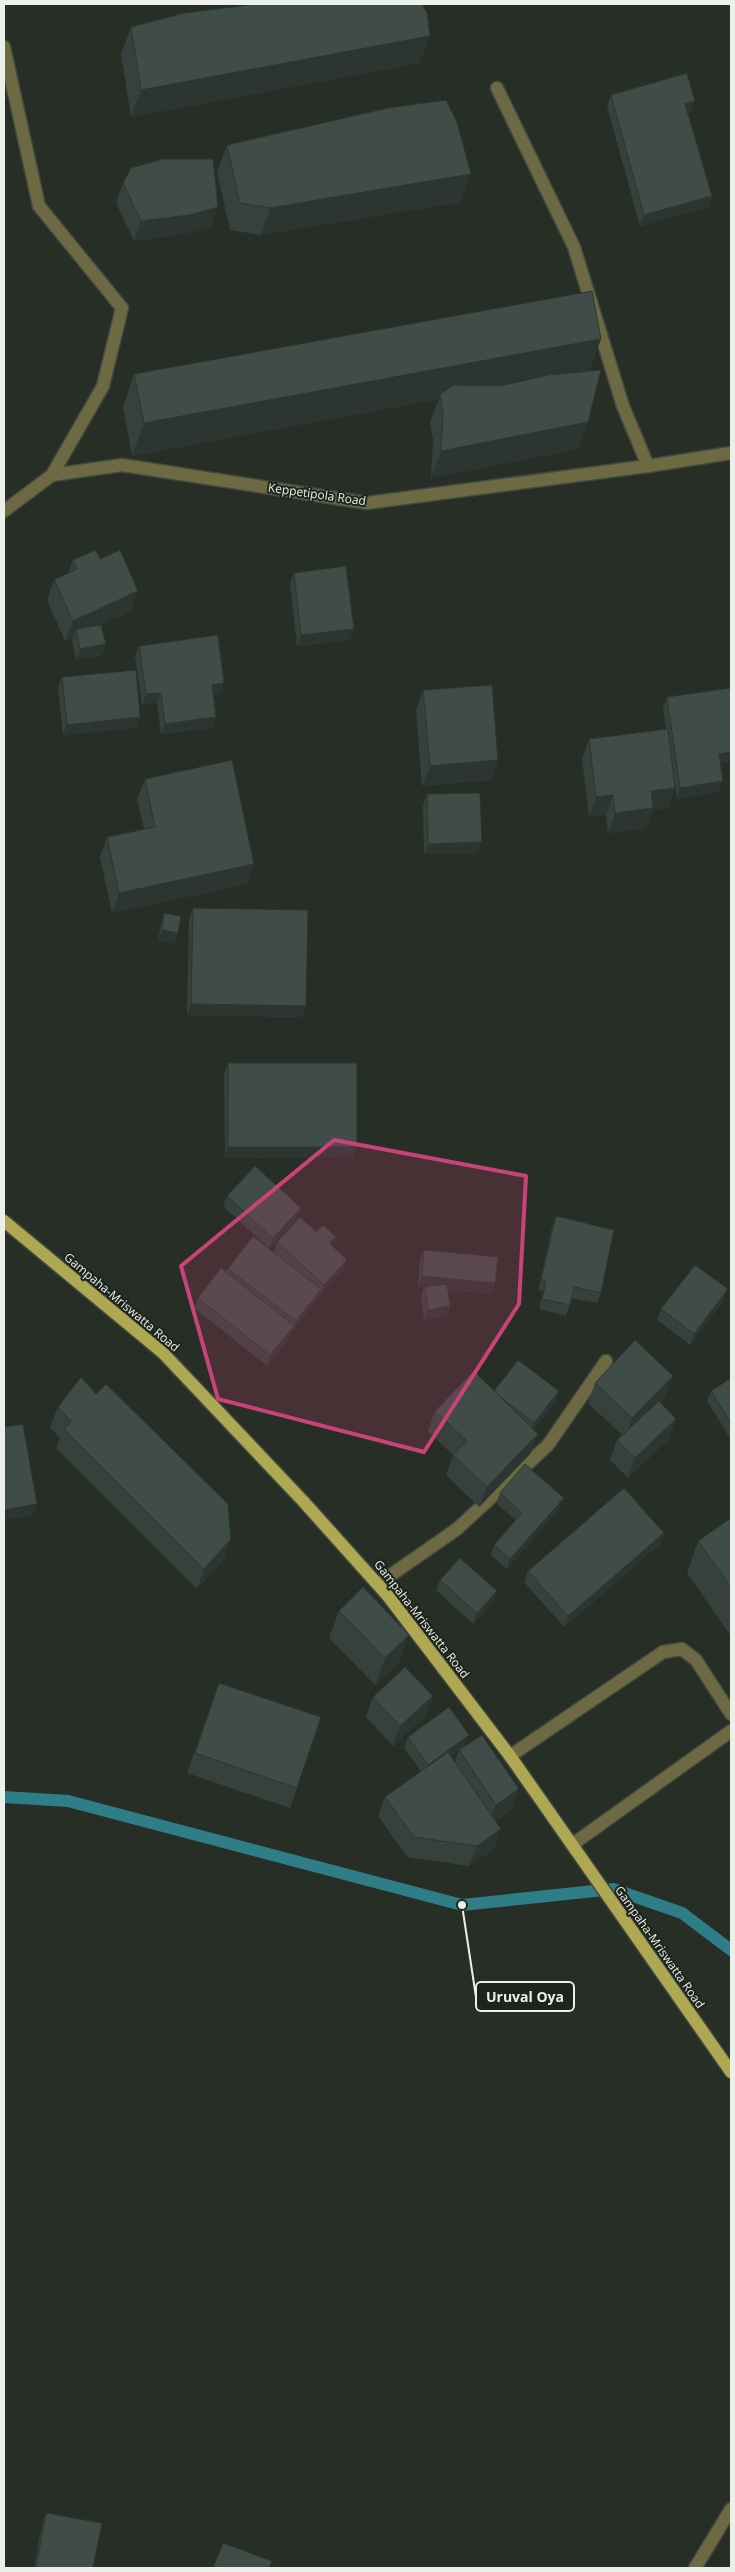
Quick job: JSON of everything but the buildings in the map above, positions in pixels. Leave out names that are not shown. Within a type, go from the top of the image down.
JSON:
[{"type":"main road","name":"Gampaha-Mriswatta Road","points":[[4,1221],[163,1353],[303,1501],[378,1584],[510,1756],[731,2072]]},
{"type":"street","points":[[4,47],[38,206],[122,308],[103,386],[52,475]]},
{"type":"street","points":[[497,88],[574,247],[623,406],[648,466]]},
{"type":"street","name":"Keppetipola Road","points":[[4,511],[52,475],[122,466],[367,503],[648,466],[731,453]]},
{"type":"street","points":[[378,1584],[457,1529],[548,1444],[606,1362]]},
{"type":"street","points":[[510,1756],[663,1652],[682,1649],[696,1660],[731,1714]]},
{"type":"street","points":[[573,1844],[731,1731]]},
{"type":"street","points":[[695,2568],[731,2509]]},
{"type":"highlighted area","points":[[334,1140],[526,1176],[519,1304],[424,1452],[218,1399],[181,1266]]},
{"type":"waterway","points":[[4,1797],[68,1801],[462,1905],[613,1889],[682,1913],[731,1950]]},
{"type":"place","name":"Uruval Oya","points":[[462,1905]]}]
